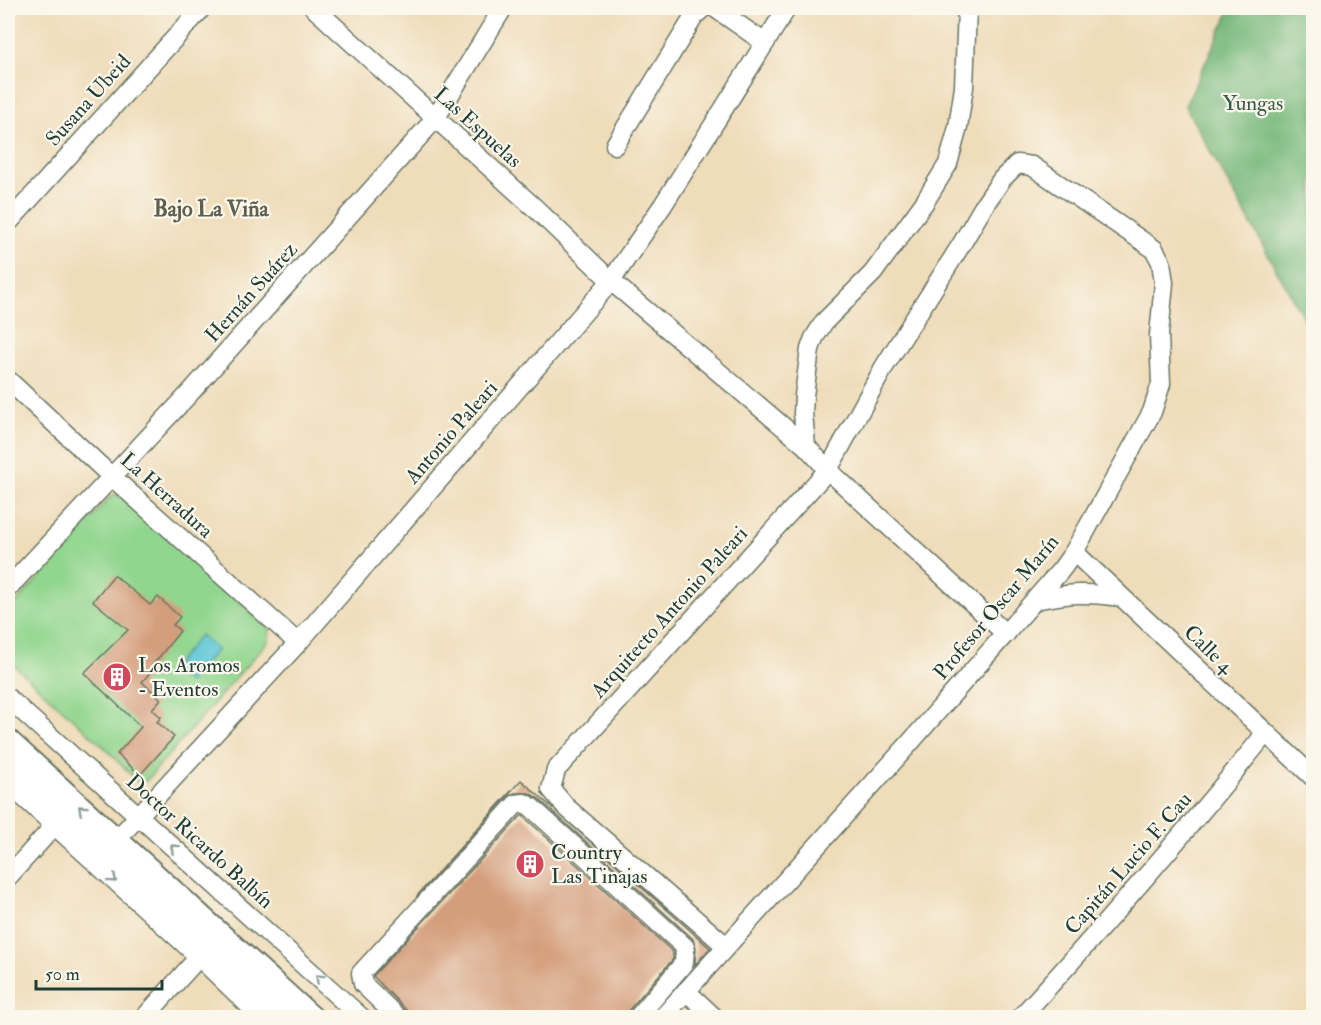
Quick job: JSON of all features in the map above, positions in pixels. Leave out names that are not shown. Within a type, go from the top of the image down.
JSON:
[{"type":"main road","points":[[8,741],[209,945],[287,1017]]},
{"type":"main road","points":[[8,764],[111,846]]},
{"type":"main road","points":[[209,945],[312,1017]]},
{"type":"street","name":"Susana Ubeid","points":[[8,223],[202,8]]},
{"type":"street","name":"Las Espuelas","points":[[314,8],[536,209],[611,281],[806,446],[828,470],[1006,634]]},
{"type":"street","name":"Hernán Suárez","points":[[8,588],[189,394],[435,119],[503,8]]},
{"type":"street","points":[[615,145],[695,15],[704,8]]},
{"type":"street","points":[[715,8],[765,44]]},
{"type":"street","name":"Antonio Paleari","points":[[111,846],[298,643],[611,281],[663,205],[787,8]]},
{"type":"street","points":[[806,446],[803,413],[807,368],[814,338],[824,322],[873,273],[924,203],[948,164],[958,127],[964,87],[967,8]]},
{"type":"street","name":"Arquitecto Antonio Paleari","points":[[726,946],[566,807],[551,789],[556,770],[828,470],[884,367],[985,204],[1002,179],[1017,164],[1032,166]]},
{"type":"street","name":"Profesor Oscar Marín","points":[[662,1017],[1006,634],[1074,552],[1152,412],[1161,384],[1159,335],[1164,283],[1161,262],[1154,249],[1032,166]]},
{"type":"street","name":"La Herradura","points":[[8,380],[112,477],[298,643]]},
{"type":"street","name":"Calle 4","points":[[1074,552],[1314,778]]},
{"type":"street","points":[[1035,600],[1065,593],[1091,592],[1121,597]]},
{"type":"street","name":"Doctor Ricardo Balbín","points":[[8,698],[362,1017]]},
{"type":"street","name":"Capitán Lucio F. Cau","points":[[1020,1017],[1092,939],[1206,807],[1265,734]]},
{"type":"street","points":[[8,783],[55,825],[209,945],[262,1017]]},
{"type":"street","points":[[398,1017],[363,984],[361,973],[516,804],[524,803],[685,948],[684,963],[637,1017]]},
{"type":"street","points":[[8,877],[55,825]]},
{"type":"street","points":[[144,1017],[209,945]]},
{"type":"street","points":[[686,991],[715,1017]]},
{"type":"green space","name":"Yungas","points":[[1231,8],[1313,8],[1313,335],[1185,106]]},
{"type":"green space","points":[[112,495],[123,495],[270,629],[269,640],[146,781],[137,781],[105,748],[8,660],[8,612]]},
{"type":"water","points":[[200,635],[217,649],[189,683],[172,669]]},
{"type":"building","name":"Los Aromos - Eventos","points":[[114,575],[150,605],[158,597],[180,617],[173,625],[180,631],[142,682],[161,699],[152,709],[161,717],[157,722],[174,737],[140,775],[117,754],[141,727],[84,673],[128,630],[93,601]]},
{"type":"building","points":[[521,780],[710,948],[695,965],[696,947],[693,939],[539,799],[529,793],[515,793],[508,796],[416,897]]},
{"type":"building","name":"Country Las Tinajas","points":[[522,815],[673,952],[673,959],[628,1011],[626,1017],[409,1017],[406,1010],[373,976]]},
{"type":"place","name":"Los Aromos - Eventos","points":[[117,677]]},
{"type":"place","name":"Country Las Tinajas","points":[[530,864]]},
{"type":"district","name":"Bajo La Viña","points":[[211,208]]}]
